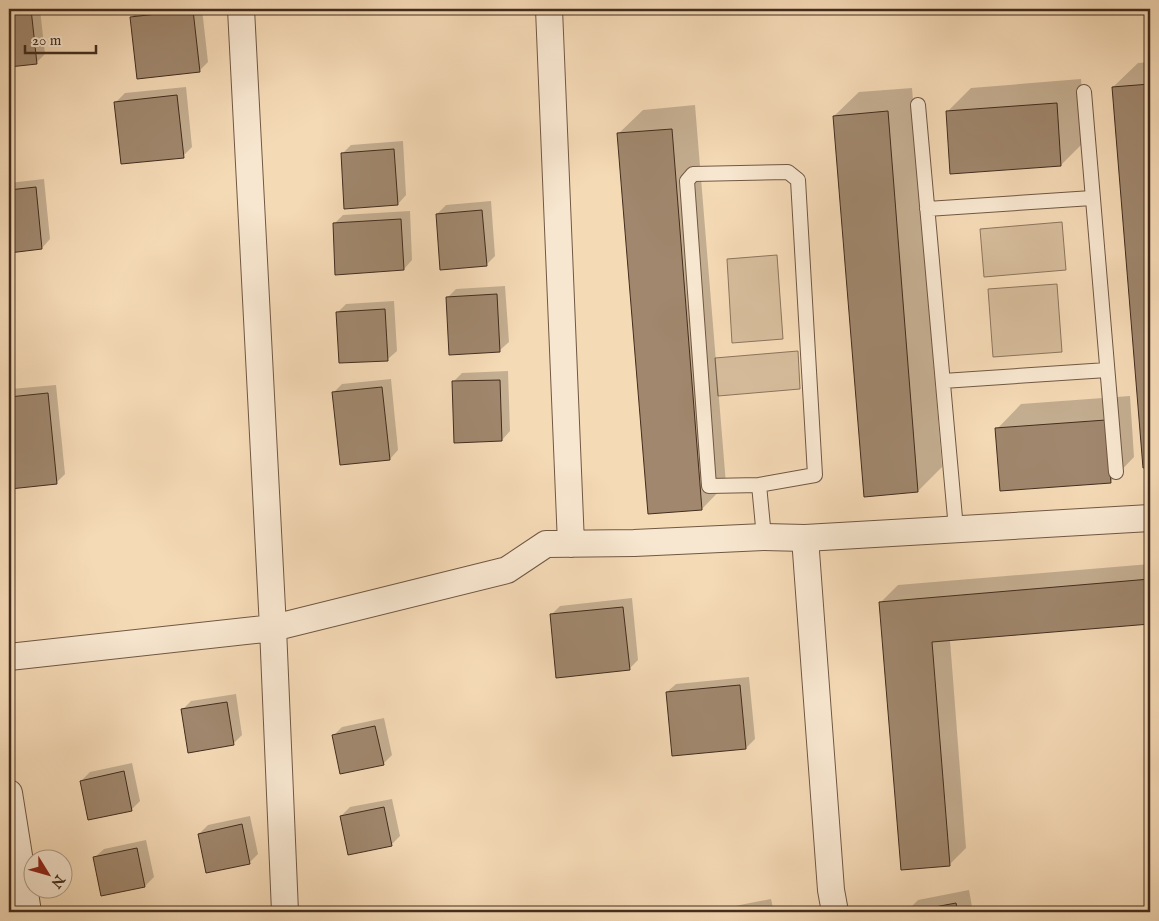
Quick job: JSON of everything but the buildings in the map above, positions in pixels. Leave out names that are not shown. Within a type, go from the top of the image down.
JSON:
[{"type":"street","points":[[241,9],[273,628],[285,912]]},
{"type":"street","points":[[548,9],[571,544]]},
{"type":"street","points":[[9,657],[273,628],[507,570],[546,544],[764,537],[805,538],[1150,518]]},
{"type":"street","points":[[805,538],[830,890],[835,912]]},
{"type":"street","points":[[9,793],[28,912]]},
{"type":"lane","points":[[1084,92],[1116,472]]},
{"type":"lane","points":[[918,105],[956,529]]},
{"type":"lane","points":[[788,172],[798,180],[815,475],[759,485],[709,486],[686,181],[693,174],[788,172]]},
{"type":"lane","points":[[928,209],[1092,198]]},
{"type":"lane","points":[[943,382],[1107,370]]},
{"type":"lane","points":[[759,485],[764,537]]},
{"type":"shaded area","points":[[1062,222],[1066,270],[984,277],[980,229]]},
{"type":"shaded area","points":[[777,255],[783,339],[732,343],[727,259]]},
{"type":"shaded area","points":[[1057,284],[1062,352],[993,357],[988,289]]},
{"type":"shaded area","points":[[798,351],[800,389],[718,396],[715,358]]}]
